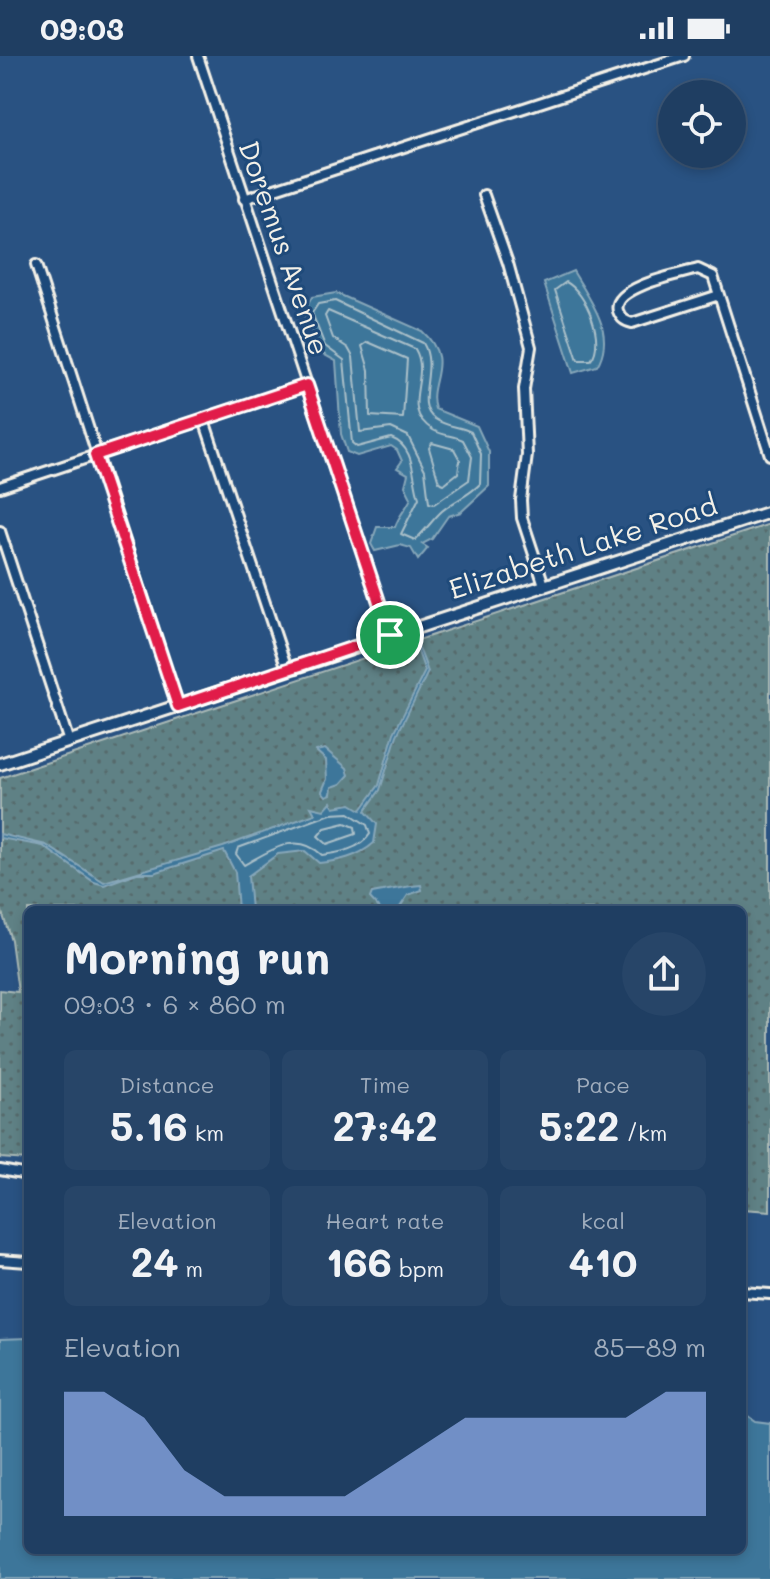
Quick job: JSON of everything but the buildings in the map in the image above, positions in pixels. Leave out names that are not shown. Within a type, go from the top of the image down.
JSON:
[{"type":"main road","name":"Elizabeth Lake Road","points":[[0,764],[770,512]]},
{"type":"street","name":"Doremus Avenue","points":[[198,56],[390,635]]},
{"type":"street","points":[[244,199],[684,56]]},
{"type":"street","points":[[484,195],[508,263],[531,347],[524,389],[527,455],[521,500],[522,518],[544,585]]},
{"type":"street","points":[[36,265],[178,706]]},
{"type":"street","points":[[719,295],[632,323],[621,317],[617,304],[625,292],[698,269],[713,276],[770,455]]},
{"type":"street","points":[[0,487],[307,385]]},
{"type":"street","points":[[204,420],[287,669]]},
{"type":"street","points":[[0,531],[69,742]]},
{"type":"street","points":[[0,1170],[24,1174]]},
{"type":"street","points":[[0,1260],[24,1262]]},
{"type":"street","points":[[746,1292],[770,1294]]},
{"type":"green space","points":[[770,524],[770,1211],[746,1209],[746,906],[24,906],[24,1160],[0,1158],[0,990],[18,992],[11,940],[0,906],[0,778]]},
{"type":"water","points":[[573,271],[599,317],[604,341],[597,366],[573,373],[544,283]]},
{"type":"water","points":[[336,293],[422,331],[432,342],[439,362],[433,399],[435,409],[477,426],[489,452],[489,486],[461,512],[448,516],[432,539],[422,544],[428,548],[418,560],[411,548],[400,545],[375,551],[371,544],[377,527],[395,527],[409,502],[411,498],[405,486],[408,474],[397,468],[402,461],[397,450],[391,446],[357,456],[347,452],[341,434],[336,361],[321,353],[303,313],[312,297]]},
{"type":"water","points":[[415,644],[428,672],[397,735],[380,790],[365,811],[377,824],[374,843],[348,858],[319,863],[305,851],[278,854],[248,876],[251,906],[238,906],[235,872],[224,851],[154,873],[137,873],[104,885],[94,882],[43,846],[0,838],[0,834],[46,845],[104,882],[223,847],[315,814],[311,807],[324,810],[331,802],[334,807],[351,804],[361,810],[379,785],[394,733],[425,671]]},
{"type":"water","points":[[325,749],[347,768],[349,775],[341,784],[332,787],[331,794],[326,796],[322,791],[327,779],[326,760],[316,751]]},
{"type":"water","points":[[421,885],[422,890],[408,895],[401,906],[377,906],[370,898],[372,893]]},
{"type":"water","points":[[24,1338],[24,1554],[746,1554],[746,1415],[755,1421],[770,1423],[770,1579],[0,1579],[0,1339]]},
{"type":"route","points":[[307,385],[390,635],[178,706],[95,455],[307,385]]}]
